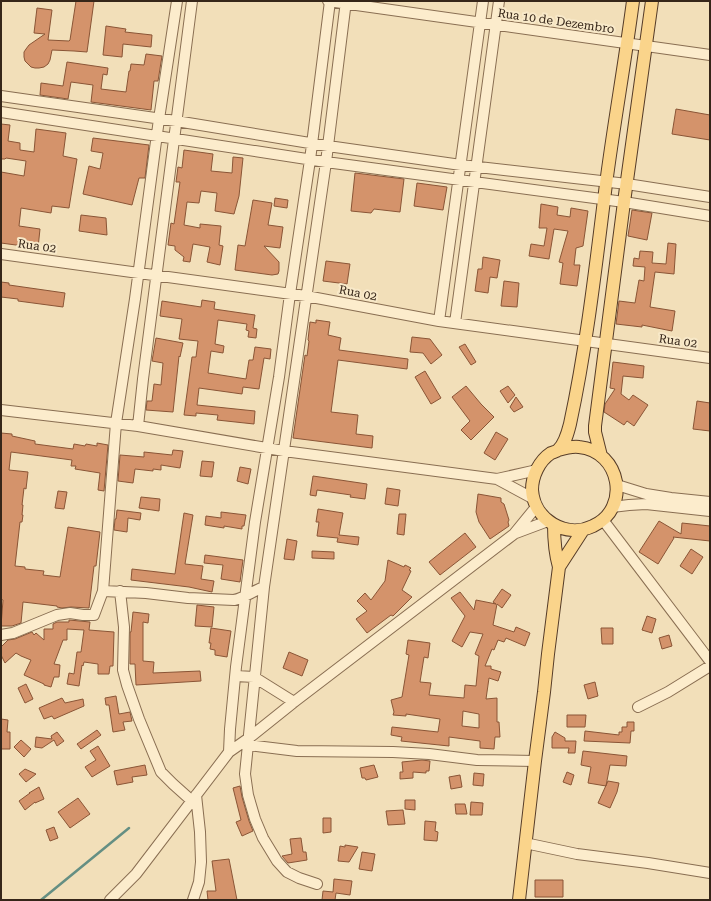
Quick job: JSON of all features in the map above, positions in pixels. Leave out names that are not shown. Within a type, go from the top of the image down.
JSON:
[{"type":"main road","points":[[558,450],[564,441],[570,426],[585,341],[606,182],[633,1]]},
{"type":"main road","points":[[601,456],[595,426],[652,1]]},
{"type":"main road","points":[[569,447],[580,447],[591,450],[601,456],[606,460],[613,472],[617,485],[616,497],[608,514],[603,520],[594,526],[583,530],[573,531],[563,529],[551,523],[535,503],[532,489],[536,470],[545,458],[558,450],[569,447]]},
{"type":"main road","points":[[519,900],[559,567],[555,555],[551,523]]},
{"type":"main road","points":[[559,567],[583,530]]},
{"type":"street","points":[[1,635],[13,632],[57,615],[70,613],[94,615],[103,591],[116,423],[177,1]]},
{"type":"street","points":[[138,426],[192,1]]},
{"type":"street","points":[[229,752],[230,729],[245,596],[255,522],[279,378],[310,160],[329,1]]},
{"type":"street","name":"Rua 10 de Dezembro","points":[[329,1],[346,2],[480,23],[710,55]]},
{"type":"street","points":[[439,321],[483,1]]},
{"type":"street","points":[[455,323],[499,1]]},
{"type":"street","points":[[317,884],[287,872],[277,861],[263,838],[255,819],[248,795],[245,774],[264,587],[326,162],[346,2]]},
{"type":"street","points":[[1,96],[176,121],[312,144],[461,165],[627,184],[710,197]]},
{"type":"street","points":[[1,112],[310,160],[474,183],[604,199],[710,216]]},
{"type":"street","name":"Rua 02","points":[[1,254],[306,296],[439,321],[710,358]]},
{"type":"street","points":[[1,410],[138,426],[267,449],[497,479],[536,470]]},
{"type":"street","points":[[110,900],[136,874],[229,752],[248,742],[294,702],[514,534],[535,503],[497,479]]},
{"type":"street","points":[[617,485],[646,494],[710,502]]},
{"type":"street","points":[[612,507],[646,504],[710,511]]},
{"type":"street","points":[[603,520],[710,661]]},
{"type":"street","points":[[514,534],[551,523]]},
{"type":"street","points":[[103,591],[234,600],[240,599],[251,592],[264,587]]},
{"type":"street","points":[[120,591],[124,627],[124,670],[127,686],[161,772],[194,798],[200,832],[201,862],[199,882],[194,900]]},
{"type":"street","points":[[638,707],[668,692],[710,666]]},
{"type":"street","points":[[236,676],[254,677],[294,702]]},
{"type":"street","points":[[248,742],[297,751],[393,752],[429,754],[478,760],[535,762]]},
{"type":"street","points":[[525,843],[576,854],[710,873]]},
{"type":"building","points":[[76,1],[94,1],[87,52],[52,50],[48,64],[39,68],[31,67],[25,61],[24,52],[29,45],[45,34],[34,33],[37,8],[52,10],[48,40],[69,41]]},
{"type":"building","points":[[106,26],[126,29],[125,32],[152,35],[151,47],[123,44],[122,57],[103,55]]},
{"type":"building","points":[[146,54],[162,56],[158,81],[154,81],[151,110],[91,102],[93,85],[71,82],[68,99],[40,95],[41,83],[63,86],[67,62],[108,68],[107,75],[103,74],[101,89],[126,92],[131,64],[144,65]]},
{"type":"building","points":[[676,109],[710,115],[710,140],[672,134]]},
{"type":"building","points":[[1,124],[10,125],[8,141],[20,143],[20,150],[34,152],[36,129],[66,133],[63,156],[77,159],[69,208],[52,206],[51,213],[21,208],[19,226],[40,229],[38,248],[1,243],[1,172],[24,176],[26,161],[6,158],[1,159]]},
{"type":"building","points":[[93,138],[149,145],[145,178],[139,178],[132,205],[83,194],[89,166],[100,169],[103,153],[91,151]]},
{"type":"building","points":[[184,150],[213,154],[211,171],[232,173],[233,157],[243,158],[239,196],[234,214],[215,211],[217,193],[201,191],[199,203],[187,202],[184,225],[200,228],[200,224],[221,226],[219,245],[223,246],[220,265],[207,262],[210,247],[193,244],[190,262],[183,261],[184,257],[175,250],[175,246],[168,245],[171,223],[174,224],[180,182],[176,182],[178,167],[182,168]]},
{"type":"building","points":[[355,173],[404,179],[400,212],[374,209],[371,213],[351,211]]},
{"type":"building","points":[[417,183],[447,187],[443,210],[414,206]]},
{"type":"building","points":[[275,198],[288,200],[287,208],[274,206]]},
{"type":"building","points":[[253,200],[272,203],[268,225],[283,227],[280,248],[264,246],[279,262],[278,274],[272,275],[235,270],[238,245],[245,246]]},
{"type":"building","points":[[541,204],[558,207],[557,215],[570,217],[571,208],[588,211],[583,246],[576,248],[574,265],[580,265],[577,286],[560,284],[563,263],[559,262],[568,231],[554,229],[549,259],[529,256],[531,244],[544,246],[547,228],[539,228]]},
{"type":"building","points":[[632,210],[652,213],[647,240],[628,236]]},
{"type":"building","points":[[81,215],[106,218],[107,235],[79,231]]},
{"type":"building","points":[[668,243],[676,244],[674,274],[655,272],[650,307],[675,311],[672,331],[642,325],[642,327],[616,324],[619,301],[635,303],[639,280],[644,281],[645,267],[633,266],[634,258],[639,259],[640,251],[653,252],[652,263],[666,264]]},
{"type":"building","points":[[483,257],[500,260],[497,278],[490,277],[488,293],[475,291],[478,269],[482,269]]},
{"type":"building","points":[[326,261],[350,264],[347,284],[323,281]]},
{"type":"building","points":[[504,281],[519,283],[517,307],[501,306]]},
{"type":"building","points":[[1,282],[9,283],[9,285],[65,293],[63,307],[18,301],[18,299],[1,297]]},
{"type":"building","points":[[202,300],[215,302],[214,309],[255,315],[253,328],[257,329],[256,338],[248,337],[249,331],[246,330],[247,324],[218,320],[215,344],[224,346],[223,353],[211,351],[208,373],[246,379],[249,360],[253,360],[255,347],[271,349],[270,359],[264,358],[259,389],[243,387],[242,394],[199,388],[197,405],[255,411],[254,424],[217,420],[218,415],[196,413],[196,416],[184,415],[192,357],[196,357],[198,341],[179,339],[182,319],[160,316],[162,301],[201,307]]},
{"type":"building","points":[[316,320],[330,322],[328,335],[341,338],[339,350],[408,359],[407,369],[338,360],[331,412],[358,415],[356,434],[373,436],[372,448],[293,438],[305,355],[307,356],[310,322],[316,323]]},
{"type":"building","points":[[412,337],[430,339],[442,355],[431,364],[423,353],[410,352]]},
{"type":"building","points":[[156,338],[183,343],[180,357],[179,356],[173,412],[146,410],[147,401],[152,401],[154,384],[161,385],[163,363],[152,361]]},
{"type":"building","points":[[465,344],[476,362],[471,365],[459,347]]},
{"type":"building","points":[[613,362],[644,366],[643,378],[623,376],[621,394],[629,400],[633,395],[648,405],[634,426],[627,421],[624,425],[604,412],[605,404],[615,389],[610,388]]},
{"type":"building","points":[[425,371],[441,398],[431,404],[415,377]]},
{"type":"building","points":[[466,386],[494,417],[471,440],[461,430],[470,421],[452,397]]},
{"type":"building","points":[[508,386],[515,395],[508,403],[500,391]]},
{"type":"building","points":[[516,397],[523,407],[514,412],[510,407]]},
{"type":"building","points":[[697,401],[710,403],[710,431],[693,429]]},
{"type":"building","points":[[496,432],[508,439],[495,460],[484,453]]},
{"type":"building","points":[[1,433],[12,434],[12,436],[35,441],[35,444],[73,449],[74,444],[97,446],[97,443],[108,445],[104,491],[98,490],[100,473],[75,469],[76,466],[71,466],[72,460],[11,452],[9,470],[28,472],[26,489],[24,488],[22,505],[23,515],[22,522],[20,522],[15,566],[25,567],[25,569],[44,571],[43,575],[60,577],[68,527],[100,532],[89,608],[62,608],[57,606],[23,602],[21,623],[12,626],[1,626],[3,600],[1,599]]},
{"type":"building","points":[[173,450],[183,451],[180,468],[161,465],[161,470],[153,469],[153,471],[135,469],[133,483],[118,481],[120,455],[144,457],[144,452],[172,455]]},
{"type":"building","points":[[202,461],[214,462],[212,477],[200,476]]},
{"type":"building","points":[[240,467],[251,469],[248,484],[237,481]]},
{"type":"building","points":[[313,476],[367,484],[365,499],[350,497],[351,495],[317,490],[316,496],[310,495]]},
{"type":"building","points":[[387,488],[400,490],[398,506],[385,504]]},
{"type":"building","points":[[58,491],[67,492],[64,509],[55,508]]},
{"type":"building","points":[[478,494],[501,498],[501,502],[504,504],[509,520],[509,526],[490,539],[479,522],[476,512]]},
{"type":"building","points":[[141,497],[160,499],[159,511],[139,508]]},
{"type":"building","points":[[318,509],[343,513],[339,535],[359,537],[358,545],[337,542],[338,538],[317,536],[319,522],[316,522]]},
{"type":"building","points":[[117,510],[141,513],[140,520],[128,518],[127,532],[114,530]]},
{"type":"building","points":[[221,512],[246,515],[242,529],[205,525],[206,516],[221,518]]},
{"type":"building","points":[[184,513],[193,515],[185,564],[203,566],[201,579],[214,581],[212,592],[189,587],[131,580],[132,569],[175,574]]},
{"type":"building","points":[[399,514],[406,514],[404,535],[397,534]]},
{"type":"building","points":[[659,521],[681,534],[682,523],[710,526],[710,541],[673,537],[674,538],[658,564],[639,552]]},
{"type":"building","points":[[465,533],[476,547],[440,575],[429,562]]},
{"type":"building","points":[[287,539],[297,541],[294,560],[284,559]]},
{"type":"building","points":[[691,549],[703,557],[692,574],[680,566]]},
{"type":"building","points":[[312,551],[334,552],[334,559],[312,558]]},
{"type":"building","points":[[205,555],[243,560],[240,582],[221,579],[223,565],[204,563]]},
{"type":"building","points":[[388,560],[404,567],[405,565],[411,568],[402,590],[412,597],[393,616],[391,615],[367,633],[356,619],[367,611],[357,601],[365,593],[371,600],[385,581]]},
{"type":"building","points":[[502,589],[511,595],[502,608],[497,604],[493,625],[514,632],[516,627],[530,633],[525,646],[506,638],[504,642],[498,640],[494,650],[492,649],[485,666],[491,666],[491,669],[501,672],[498,681],[489,678],[486,699],[497,698],[497,722],[499,722],[500,737],[495,737],[494,749],[480,748],[480,741],[449,737],[449,746],[401,741],[402,737],[391,735],[392,727],[438,732],[440,719],[406,714],[406,716],[393,715],[394,712],[391,700],[402,697],[409,655],[406,654],[408,640],[430,643],[428,658],[424,657],[420,682],[431,683],[429,695],[464,698],[465,685],[476,686],[479,656],[475,654],[483,634],[470,632],[462,647],[452,641],[465,616],[451,598],[460,592],[474,610],[476,600],[496,604],[493,602]],"holes":[[[463,711],[479,714],[479,728],[462,726]]]},
{"type":"building","points":[[197,605],[214,607],[212,627],[195,626]]},
{"type":"building","points":[[133,612],[149,614],[148,623],[143,622],[143,661],[154,662],[153,673],[200,671],[201,681],[136,685],[135,664],[130,664],[130,632]]},
{"type":"building","points":[[647,616],[656,619],[652,633],[642,630]]},
{"type":"building","points":[[69,620],[90,622],[89,630],[114,632],[113,666],[110,666],[109,674],[98,674],[98,664],[84,662],[83,666],[82,665],[79,686],[67,684],[69,673],[74,674],[77,652],[81,652],[84,630],[67,629],[67,640],[63,640],[54,664],[60,665],[59,677],[54,677],[51,687],[24,675],[31,660],[16,653],[5,663],[1,655],[1,647],[8,640],[15,639],[32,632],[34,635],[36,633],[44,640],[44,629],[53,629],[53,624],[57,622],[69,622]]},
{"type":"building","points":[[211,628],[231,631],[227,657],[215,655],[215,650],[210,649],[211,643],[209,643]]},
{"type":"building","points":[[601,628],[613,628],[613,644],[602,644]]},
{"type":"building","points":[[669,635],[672,646],[662,649],[659,638]]},
{"type":"building","points":[[289,652],[308,660],[302,676],[283,668]]},
{"type":"building","points":[[595,682],[598,696],[588,699],[584,685]]},
{"type":"building","points":[[26,684],[33,699],[25,703],[18,688]]},
{"type":"building","points":[[116,696],[119,714],[130,712],[132,721],[123,722],[125,730],[113,732],[109,705],[106,705],[105,698]]},
{"type":"building","points":[[62,698],[65,703],[83,699],[84,706],[54,719],[52,716],[44,719],[39,708]]},
{"type":"building","points":[[567,715],[586,715],[585,727],[567,727]]},
{"type":"building","points":[[1,719],[8,720],[7,732],[10,732],[10,749],[1,749]]},
{"type":"building","points":[[627,722],[634,722],[634,731],[631,731],[630,743],[584,741],[585,731],[619,735],[619,732],[622,732],[622,727],[627,727]]},
{"type":"building","points":[[97,730],[101,735],[81,749],[77,744]]},
{"type":"building","points":[[57,732],[64,741],[57,746],[54,740],[42,748],[35,747],[36,737],[52,739],[51,736]]},
{"type":"building","points":[[555,732],[565,738],[565,741],[576,741],[575,753],[568,753],[569,748],[552,748],[552,737]]},
{"type":"building","points":[[21,740],[31,749],[24,757],[14,747]]},
{"type":"building","points":[[98,746],[110,766],[92,777],[85,767],[96,760],[90,751]]},
{"type":"building","points":[[583,751],[627,756],[626,766],[610,765],[606,786],[588,783],[591,767],[581,765]]},
{"type":"building","points":[[422,760],[430,761],[429,771],[426,771],[426,773],[413,772],[413,778],[400,779],[400,772],[403,772],[402,762]]},
{"type":"building","points":[[145,765],[147,775],[132,777],[133,782],[117,785],[114,771]]},
{"type":"building","points":[[374,765],[378,777],[366,780],[365,778],[362,778],[360,768]]},
{"type":"building","points":[[25,769],[36,774],[26,782],[19,774]]},
{"type":"building","points":[[567,772],[574,775],[571,785],[563,782]]},
{"type":"building","points":[[474,773],[484,774],[483,786],[473,785]]},
{"type":"building","points":[[460,775],[462,787],[451,789],[449,777]]},
{"type":"building","points":[[608,781],[619,783],[610,808],[598,803]]},
{"type":"building","points":[[240,786],[253,831],[242,836],[236,822],[241,820],[233,788]]},
{"type":"building","points":[[39,787],[44,799],[35,802],[25,810],[19,801]]},
{"type":"building","points":[[78,798],[90,814],[70,828],[58,812]]},
{"type":"building","points":[[405,800],[415,800],[415,810],[405,809]]},
{"type":"building","points":[[471,802],[483,803],[482,815],[470,815]]},
{"type":"building","points":[[455,804],[465,804],[467,814],[456,814]]},
{"type":"building","points":[[403,810],[405,824],[388,825],[386,811]]},
{"type":"building","points":[[323,818],[331,818],[331,832],[323,833]]},
{"type":"building","points":[[425,821],[436,822],[435,831],[438,832],[437,841],[424,840]]},
{"type":"building","points":[[54,827],[58,838],[50,841],[46,830]]},
{"type":"building","points":[[301,838],[303,852],[306,852],[307,860],[288,863],[282,856],[292,854],[290,839]]},
{"type":"building","points":[[345,845],[358,847],[349,862],[338,861],[340,846],[345,847]]},
{"type":"building","points":[[362,852],[375,854],[372,871],[359,869]]},
{"type":"building","points":[[229,859],[237,900],[208,900],[207,891],[216,891],[212,861]]},
{"type":"building","points":[[334,879],[352,881],[350,895],[336,893],[335,900],[322,900],[323,891],[333,892]]},
{"type":"building","points":[[535,880],[563,880],[563,897],[535,897]]},
{"type":"waterway","points":[[41,900],[129,828]]}]
